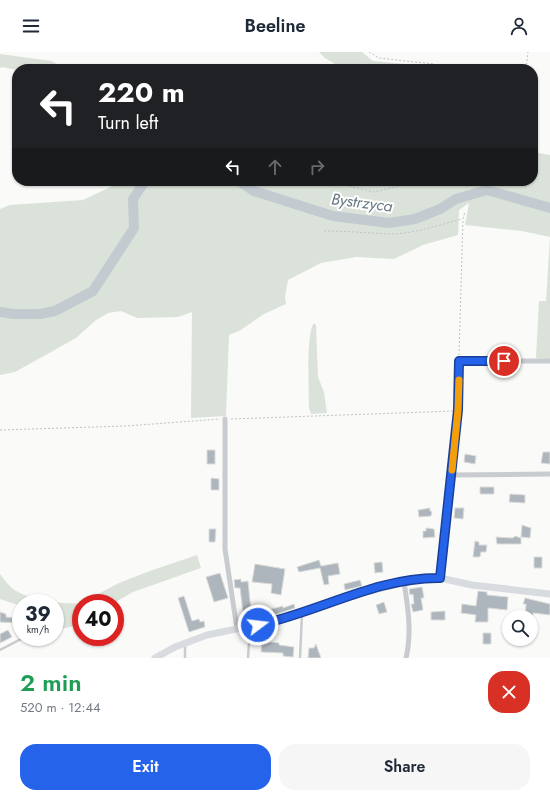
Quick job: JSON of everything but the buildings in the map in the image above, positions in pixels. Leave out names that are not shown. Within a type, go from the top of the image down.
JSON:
[{"type":"street","points":[[440,578],[458,410],[459,361],[550,361]]},
{"type":"street","points":[[226,419],[225,549],[237,629]]},
{"type":"street","points":[[451,475],[550,474]]},
{"type":"street","points":[[158,657],[207,635],[250,626],[302,612],[349,596],[422,578],[440,578],[472,585],[550,594]]},
{"type":"street","points":[[404,582],[408,609],[409,638],[406,658]]},
{"type":"lane","points":[[300,658],[302,612]]},
{"type":"lane","points":[[248,658],[250,626]]},
{"type":"lane","points":[[0,650],[12,644]]},
{"type":"lane","points":[[185,644],[185,658]]},
{"type":"path","points":[[369,52],[379,58],[434,64]]},
{"type":"path","points":[[527,64],[528,52]]},
{"type":"path","points":[[349,186],[374,192],[398,186]]},
{"type":"path","points":[[459,361],[463,219],[465,212]]},
{"type":"path","points":[[324,232],[350,231],[390,234],[422,230],[463,219]]},
{"type":"shaded area","points":[[319,52],[362,52],[373,61],[404,64],[335,64]]},
{"type":"shaded area","points":[[0,54],[52,61],[56,64],[12,64],[12,69],[0,68]]},
{"type":"shaded area","points":[[538,153],[550,155],[550,237],[522,231],[465,225],[469,203],[459,210],[458,235],[423,245],[394,259],[356,257],[321,263],[288,280],[285,297],[286,304],[264,314],[239,331],[229,335],[226,416],[191,418],[192,312],[178,317],[137,318],[121,311],[108,313],[96,320],[76,338],[15,372],[0,375],[0,209],[10,205],[83,200],[112,186],[538,186]]},
{"type":"shaded area","points":[[550,237],[550,359],[536,358],[539,301],[546,301]]},
{"type":"shaded area","points":[[314,323],[316,325],[318,377],[324,392],[327,413],[311,414],[309,408],[308,376],[311,329]]},
{"type":"shaded area","points":[[197,555],[201,568],[133,592],[124,597],[124,594],[98,594],[119,583]]},
{"type":"shaded area","points":[[0,574],[11,588],[22,594],[12,594],[12,603],[0,599]]},
{"type":"shaded area","points":[[64,603],[72,603],[72,627],[64,628]]},
{"type":"waterway","name":"Bystrzyca","points":[[0,312],[13,314],[40,314],[55,311],[93,291],[134,228],[133,199],[142,186]]},
{"type":"waterway","name":"Bystrzyca","points":[[246,186],[254,191],[333,216],[389,223],[415,219],[440,209],[456,199],[487,190],[550,208]]},
{"type":"slow traffic","points":[[452,470],[458,410],[459,380]]},
{"type":"route","points":[[258,625],[392,584],[422,578],[440,578],[458,410],[459,361],[504,361]]}]
